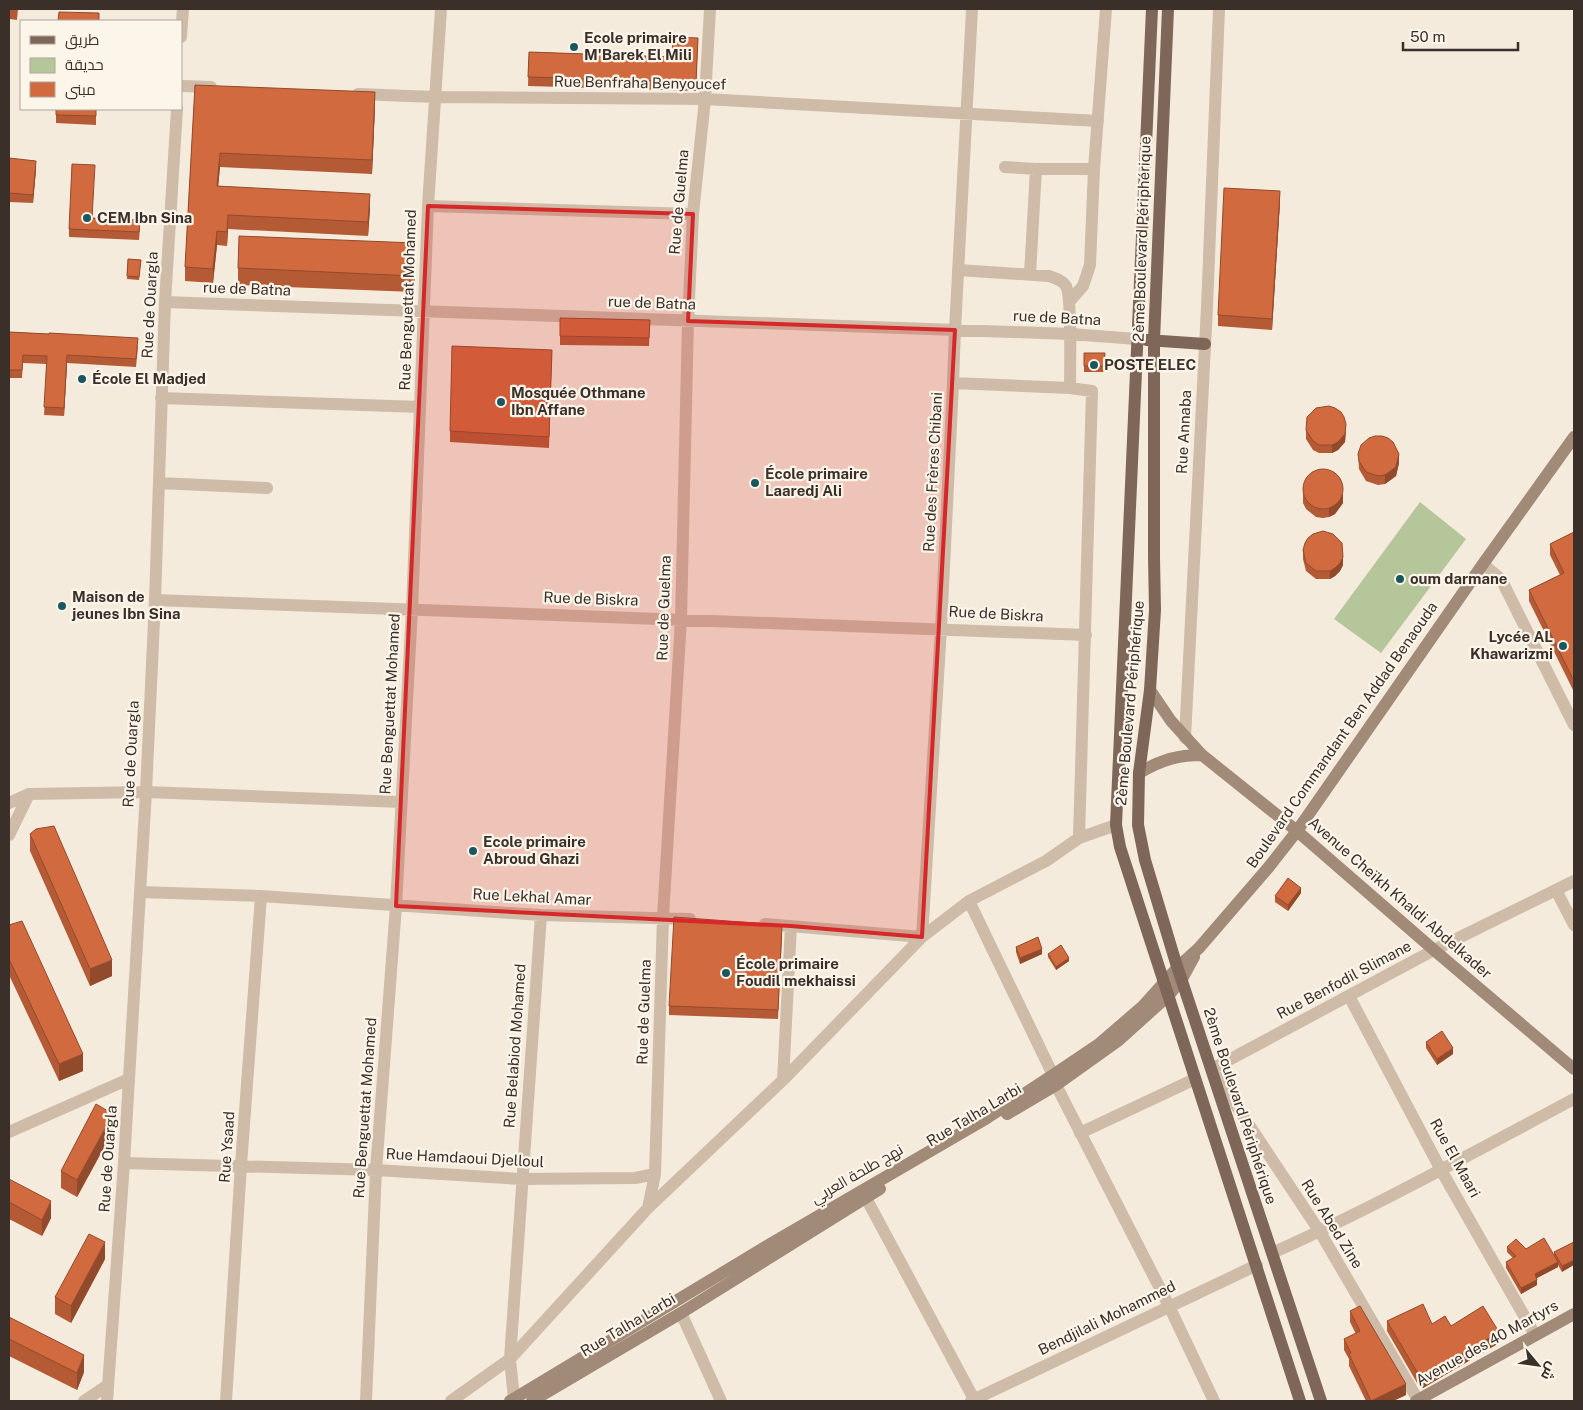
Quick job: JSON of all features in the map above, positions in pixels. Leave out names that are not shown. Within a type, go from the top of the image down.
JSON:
[{"type":"main road","name":"2ème Boulevard Périphérique","points":[[1152,9],[1116,825],[1120,847],[1300,1401]]},
{"type":"main road","name":"2ème Boulevard Périphérique","points":[[1168,9],[1154,340],[1155,610],[1150,690],[1139,773],[1138,825],[1145,860],[1180,973],[1321,1401]]},
{"type":"main road","points":[[1137,339],[1205,344]]},
{"type":"street","points":[[182,23],[183,9]]},
{"type":"street","name":"Rue Benguettat Mohamed","points":[[366,1401],[376,1170],[396,906],[412,609],[428,206],[441,9]]},
{"type":"street","name":"Rue de Guelma","points":[[648,1208],[655,1174],[663,918],[681,619],[688,321],[693,214],[710,9]]},
{"type":"street","name":"Rue des Frères Chibani","points":[[922,937],[941,628],[954,383],[954,330],[972,9]]},
{"type":"street","points":[[1069,302],[1083,286],[1090,265],[1094,169],[1106,9]]},
{"type":"street","name":"Rue Annaba","points":[[1185,738],[1205,344],[1219,9]]},
{"type":"street","points":[[182,86],[220,88]]},
{"type":"street","name":"Rue Benfraha Benyoucef","points":[[347,93],[435,97],[704,99],[966,112],[1098,121]]},
{"type":"street","name":"Rue de Ouargla","points":[[107,1401],[124,1163],[146,792],[155,600],[165,302],[177,110]]},
{"type":"street","points":[[1005,167],[1094,169]]},
{"type":"street","points":[[1030,274],[1036,169]]},
{"type":"street","points":[[428,206],[693,214]]},
{"type":"street","points":[[958,270],[1049,276],[1059,279],[1066,286],[1069,302],[1070,388]]},
{"type":"street","name":"rue de Batna","points":[[165,302],[1070,334],[1137,339]]},
{"type":"street","points":[[954,383],[1070,388],[1092,391],[1079,838]]},
{"type":"street","points":[[162,398],[420,407]]},
{"type":"street","name":"Boulevard Commandant Ben Addad Benaouda","points":[[1199,948],[1268,868],[1297,831],[1574,437]]},
{"type":"street","points":[[159,483],[267,488]]},
{"type":"street","points":[[1483,564],[1501,580],[1574,725]]},
{"type":"street","name":"Rue de Biskra","points":[[155,600],[941,628],[1086,635]]},
{"type":"street","name":"Avenue Cheïkh Khaldi Abdelkader","points":[[1150,690],[1171,721],[1202,755],[1297,831],[1574,1069]]},
{"type":"street","points":[[1139,773],[1168,759],[1185,755],[1202,755]]},
{"type":"street","points":[[9,803],[29,794],[146,792],[401,802]]},
{"type":"street","points":[[9,835],[29,794]]},
{"type":"street","points":[[451,1401],[510,1359],[648,1208],[783,1080],[922,937],[969,901],[1046,861],[1079,838],[1116,825]]},
{"type":"street","name":"Rue Benfodil Slimane","points":[[1212,1069],[1434,950],[1574,881]]},
{"type":"street","points":[[1556,890],[1574,925]]},
{"type":"street","name":"Rue Lekhal Amar","points":[[140,892],[262,896],[541,915],[703,920]]},
{"type":"street","name":"Rue Ysaad","points":[[226,1401],[241,1165],[262,896]]},
{"type":"street","points":[[969,901],[1080,1133],[1169,1306],[1214,1401]]},
{"type":"street","name":"Rue Belabiod Mohamed","points":[[514,1400],[510,1359],[521,1179],[541,915]]},
{"type":"street","points":[[752,923],[922,937]]},
{"type":"street","points":[[783,1080],[791,926]]},
{"type":"street","name":"Rue Talha Larbi","points":[[532,1401],[681,1313],[1119,1040],[1169,996],[1180,973],[1199,948]]},
{"type":"street","name":"نهج طلحة العربي","points":[[514,1400],[767,1246],[1055,1080],[1143,1006],[1164,983],[1180,973]]},
{"type":"street","name":"Rue El Maari","points":[[1349,996],[1442,1170],[1535,1335]]},
{"type":"street","name":"Rue Abed Zine","points":[[1212,1069],[1320,1232],[1424,1399]]},
{"type":"street","points":[[1080,1133],[1195,1079]]},
{"type":"street","points":[[9,1132],[129,1080]]},
{"type":"street","points":[[1272,1253],[1320,1232],[1442,1170],[1574,1098]]},
{"type":"street","name":"Rue Hamdaoui Djelloul","points":[[124,1163],[376,1170],[521,1179],[636,1178],[655,1174]]},
{"type":"street","points":[[866,1198],[973,1401]]},
{"type":"street","name":"Bendjilali Mohammed","points":[[973,1401],[1257,1265]]},
{"type":"street","points":[[681,1313],[721,1401]]},
{"type":"street","name":"Avenue des 40 Martyrs","points":[[1424,1399],[1535,1335],[1574,1316]]},
{"type":"street","points":[[84,1401],[108,1385]]},
{"type":"highlighted area","points":[[428,206],[693,214],[688,321],[955,330],[922,937],[791,926],[396,906]]},
{"type":"green space","name":"oum darmane","points":[[1420,502],[1466,539],[1381,653],[1334,619]]},
{"type":"building","points":[[59,12],[99,13],[99,20],[58,20]]},
{"type":"building","points":[[673,37],[698,38],[696,82],[528,77],[529,52],[672,57]]},
{"type":"building","points":[[195,85],[375,92],[372,160],[220,153],[217,186],[370,194],[368,222],[228,215],[227,232],[217,231],[213,269],[185,267]]},
{"type":"building","points":[[56,110],[96,110],[96,116],[56,115]]},
{"type":"building","points":[[9,158],[36,161],[33,195],[9,193]]},
{"type":"building","points":[[72,164],[95,165],[92,218],[140,220],[139,232],[69,229]]},
{"type":"building","points":[[1224,188],[1280,191],[1272,319],[1218,315]]},
{"type":"building","points":[[239,236],[415,243],[414,276],[238,268]]},
{"type":"building","points":[[128,259],[141,260],[139,277],[127,276]]},
{"type":"building","points":[[560,318],[650,320],[649,338],[560,336]]},
{"type":"building","points":[[9,332],[138,338],[136,359],[67,355],[64,408],[44,407],[47,356],[23,355],[22,370],[9,370]]},
{"type":"building","name":"Mosquée Othmane Ibn Affane","points":[[452,346],[552,350],[549,437],[450,431]]},
{"type":"building","points":[[1084,353],[1105,353],[1104,366],[1084,366]]},
{"type":"building","points":[[1329,406],[1341,412],[1344,417],[1346,424],[1345,434],[1338,442],[1332,445],[1319,445],[1313,441],[1306,430],[1307,417],[1316,408]]},
{"type":"building","points":[[1375,436],[1388,438],[1393,442],[1399,454],[1396,467],[1385,475],[1378,476],[1366,472],[1359,461],[1358,454],[1361,445],[1369,438]]},
{"type":"building","points":[[1323,469],[1337,475],[1343,489],[1337,503],[1323,509],[1309,503],[1303,489],[1309,475]]},
{"type":"building","points":[[1323,531],[1333,534],[1342,543],[1343,557],[1340,563],[1330,571],[1316,571],[1306,563],[1303,550],[1308,538],[1313,534]]},
{"type":"building","name":"Lycée AL Khawarizmi","points":[[1574,532],[1574,681],[1529,590],[1564,573],[1550,544]]},
{"type":"building","points":[[54,826],[112,960],[90,969],[30,834],[36,829]]},
{"type":"building","points":[[1288,878],[1301,888],[1288,905],[1275,896]]},
{"type":"building","name":"École primaire Foudil mekhaissi","points":[[674,917],[782,925],[778,1010],[669,1006]]},
{"type":"building","points":[[22,921],[83,1054],[59,1064],[9,959],[9,925]]},
{"type":"building","points":[[1038,937],[1042,949],[1020,958],[1016,947]]},
{"type":"building","points":[[1061,945],[1069,958],[1056,967],[1048,954]]},
{"type":"building","points":[[1442,1031],[1453,1048],[1437,1059],[1426,1042]]},
{"type":"building","points":[[96,1104],[113,1114],[77,1180],[61,1171]]},
{"type":"building","points":[[9,1179],[51,1201],[42,1220],[9,1202]]},
{"type":"building","points":[[89,1234],[105,1242],[71,1306],[55,1297]]},
{"type":"building","points":[[1544,1238],[1558,1262],[1535,1274],[1537,1280],[1521,1288],[1506,1262],[1516,1256],[1507,1247],[1516,1239],[1526,1249]]},
{"type":"building","points":[[1574,1242],[1574,1260],[1562,1266],[1554,1252]]},
{"type":"building","points":[[1423,1304],[1432,1324],[1445,1316],[1451,1326],[1483,1306],[1499,1332],[1423,1378],[1422,1376],[1420,1377],[1387,1321]]},
{"type":"building","points":[[1360,1306],[1406,1384],[1371,1401],[1344,1339],[1360,1331],[1350,1311]]},
{"type":"building","points":[[9,1317],[84,1355],[77,1373],[9,1339]]},
{"type":"place","name":"Ecole primaire M'Barek El Mili","points":[[574,47]]},
{"type":"place","name":"CEM Ibn Sina","points":[[87,218]]},
{"type":"place","name":"POSTE ELEC","points":[[1094,365]]},
{"type":"place","name":"École El Madjed","points":[[82,379]]},
{"type":"place","name":"Mosquée Othmane Ibn Affane","points":[[501,402]]},
{"type":"place","name":"École primaire Laaredj Ali","points":[[755,483]]},
{"type":"place","name":"oum darmane","points":[[1400,579]]},
{"type":"place","name":"Maison de jeunes Ibn Sina","points":[[62,606]]},
{"type":"place","name":"Lycée AL Khawarizmi","points":[[1563,646]]},
{"type":"place","name":"Ecole primaire Abroud Ghazi","points":[[473,851]]},
{"type":"place","name":"École primaire Foudil mekhaissi","points":[[726,973]]}]
